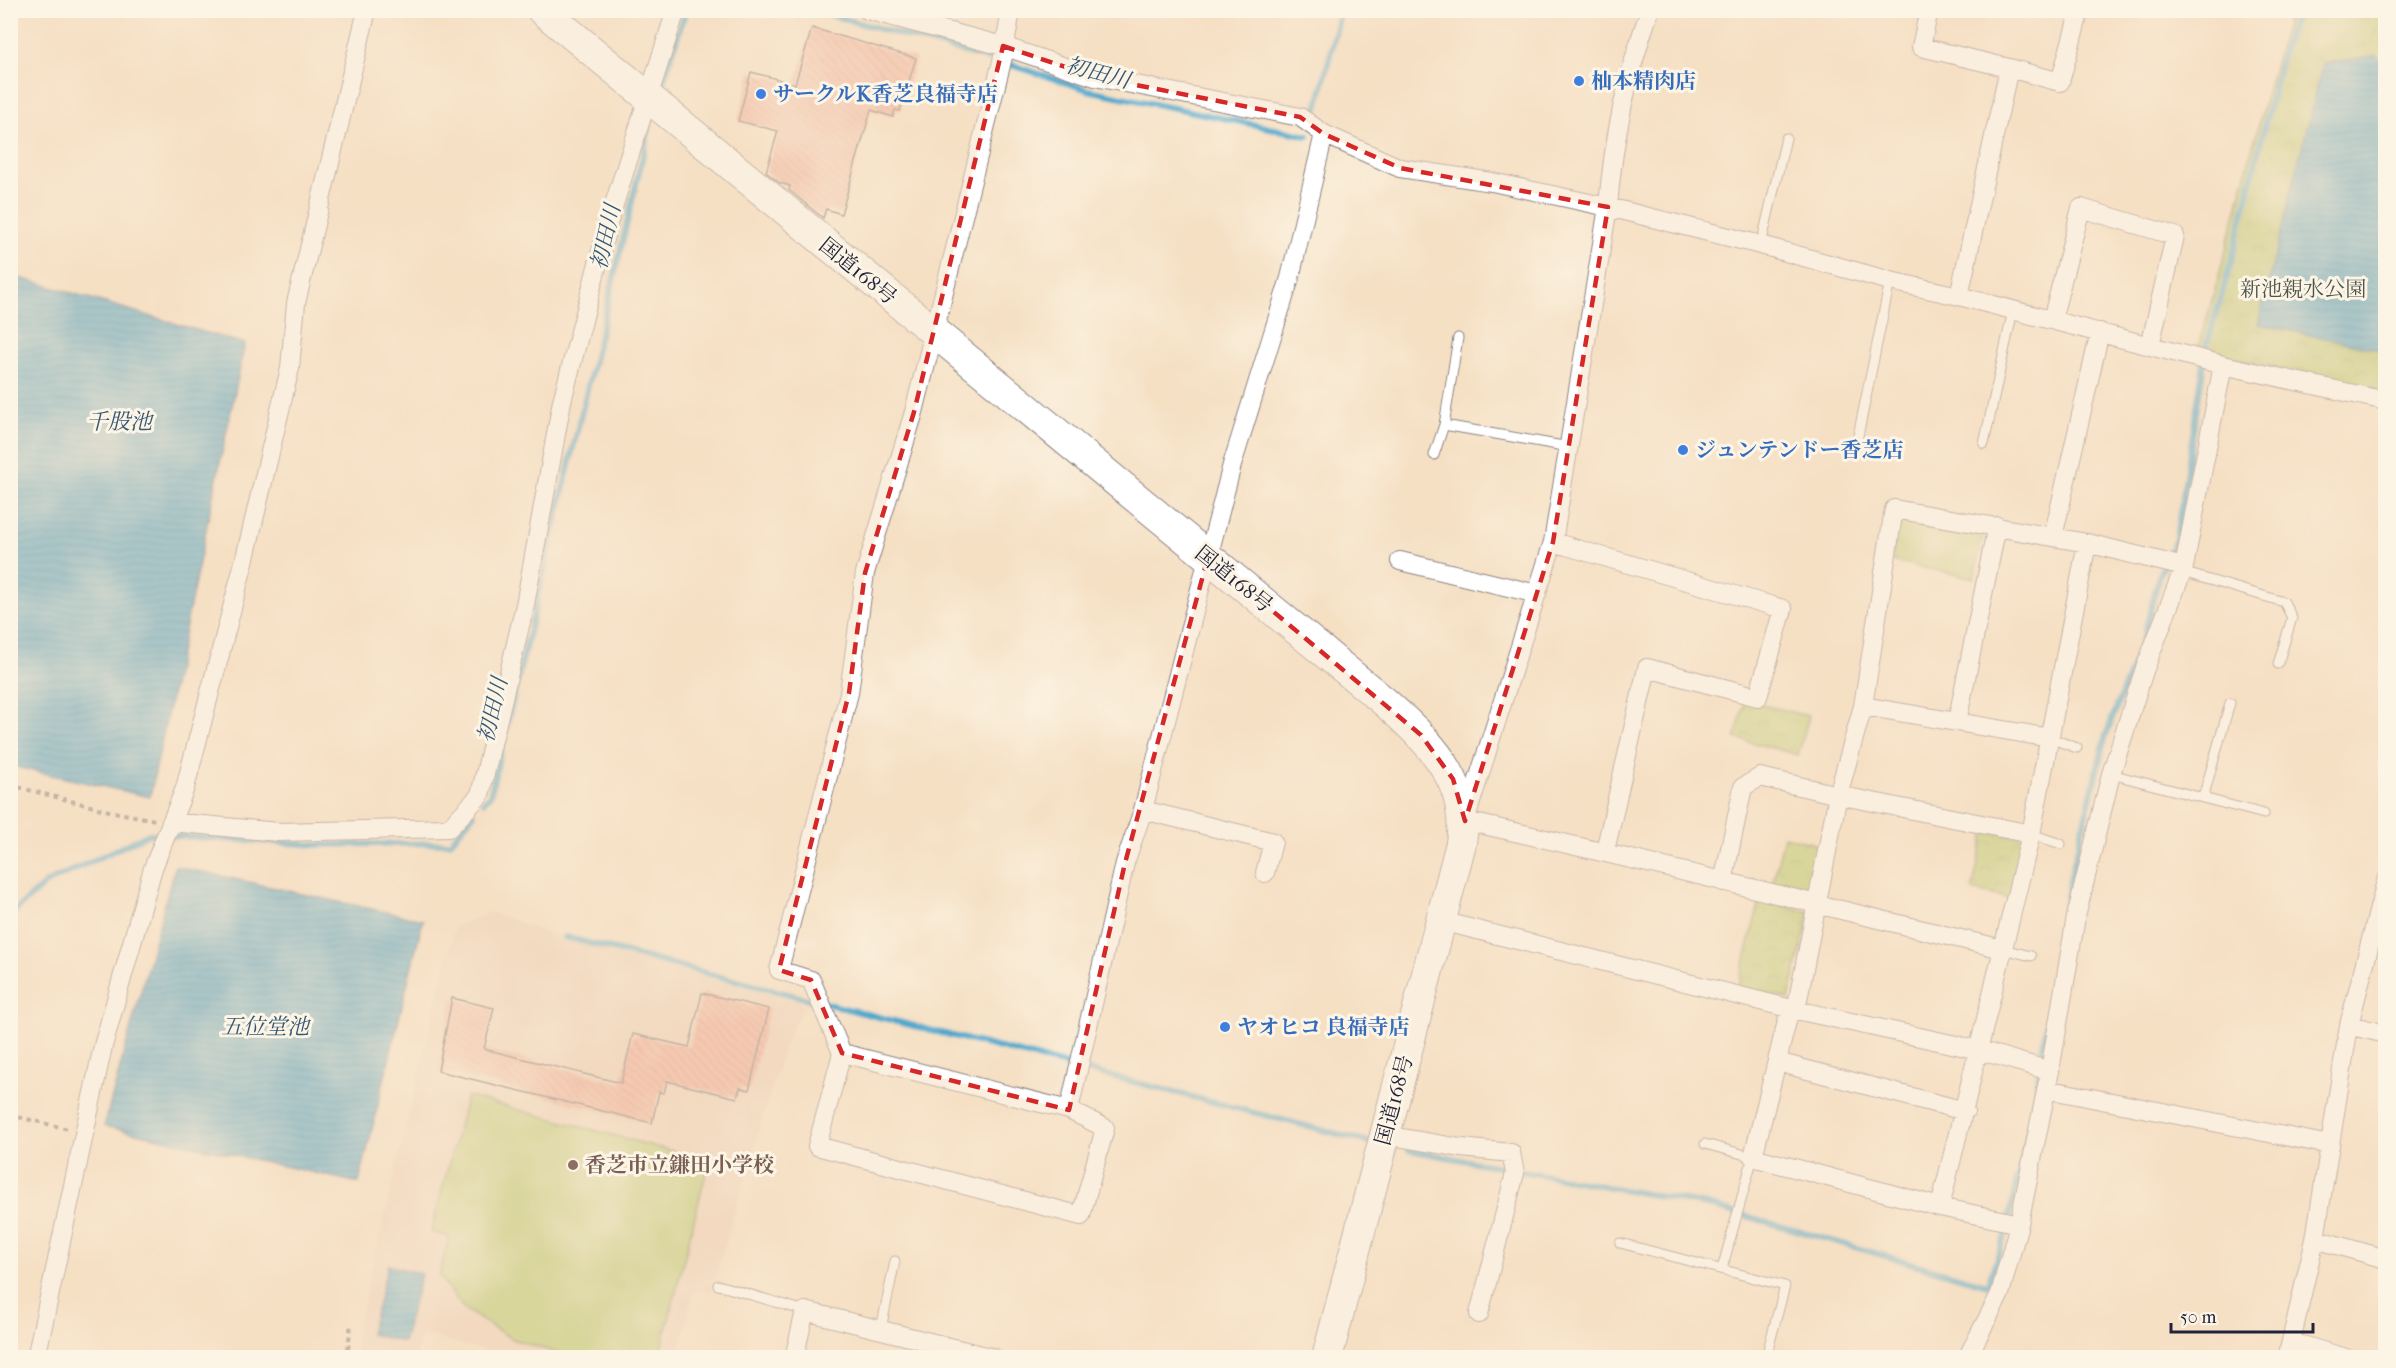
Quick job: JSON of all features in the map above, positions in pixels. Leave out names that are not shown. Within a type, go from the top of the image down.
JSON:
[{"type":"highway","name":"国道168号","points":[[542,10],[1421,735],[1453,779],[1465,821],[1327,1358]]},
{"type":"street","points":[[36,1358],[106,1035],[167,830],[185,788],[244,562],[290,368],[296,303],[367,10]]},
{"type":"street","points":[[167,830],[278,832],[449,828],[480,795],[525,605],[562,401],[610,217],[676,10]]},
{"type":"street","points":[[867,10],[1002,57],[1300,117],[1324,134],[1400,168],[1492,182],[1608,207],[2223,365],[2385,401]]},
{"type":"street","points":[[842,1053],[1070,1110],[1106,1128],[1082,1216],[817,1146],[842,1053],[811,980],[779,970],[849,693],[865,573],[914,412],[1002,57],[1011,10]]},
{"type":"street","points":[[1650,10],[1637,47],[1611,157],[1608,207],[1553,542],[1465,821],[1605,852],[1817,906],[2003,949]]},
{"type":"street","points":[[1929,10],[1921,47],[2060,82],[2080,10]]},
{"type":"street","points":[[1959,296],[2009,68]]},
{"type":"street","points":[[1070,1110],[1125,863],[1143,810],[1232,465],[1290,278],[1324,134]]},
{"type":"street","points":[[2052,320],[2081,208],[2175,236],[2150,346]]},
{"type":"street","points":[[2053,537],[2100,332]]},
{"type":"street","points":[[1967,1358],[2000,1294],[2019,1224],[2050,1071],[2076,916],[2111,774],[2144,671],[2183,570],[2223,365]]},
{"type":"street","points":[[2019,1224],[1940,1207],[1753,1157],[1793,1010],[1817,906],[1838,795],[1863,705],[1894,509],[2087,543],[2183,570]]},
{"type":"street","points":[[1957,722],[1997,526]]},
{"type":"street","points":[[1553,542],[1783,609],[1758,696],[1647,668],[1605,852]]},
{"type":"street","points":[[1940,1207],[2031,834],[2087,543]]},
{"type":"street","points":[[1400,561],[1537,594]]},
{"type":"street","points":[[1863,705],[2050,738]]},
{"type":"street","points":[[1723,882],[1743,788],[1760,777],[2031,834]]},
{"type":"street","points":[[1143,810],[1273,842],[1265,873]]},
{"type":"street","points":[[2346,1358],[2289,1350],[2315,1239],[2349,1025],[2385,881]]},
{"type":"street","points":[[1441,921],[1793,1010],[1979,1050],[2050,1071]]},
{"type":"street","points":[[2349,1025],[2385,1034]]},
{"type":"street","points":[[1777,1062],[1965,1111]]},
{"type":"street","points":[[2046,1089],[2330,1145]]},
{"type":"street","points":[[1385,1135],[1461,1148],[1512,1153],[1514,1167],[1479,1314]]},
{"type":"street","points":[[2315,1239],[2385,1259]]},
{"type":"street","points":[[794,1358],[806,1311],[994,1358]]},
{"type":"lane","points":[[1761,245],[1786,138]]},
{"type":"lane","points":[[1858,436],[1890,281]]},
{"type":"lane","points":[[1983,444],[2013,310]]},
{"type":"lane","points":[[1434,455],[1444,426],[1458,338]]},
{"type":"lane","points":[[1444,426],[1569,447]]},
{"type":"lane","points":[[2183,570],[2284,602],[2292,618],[2278,664]]},
{"type":"lane","points":[[2203,798],[2230,703]]},
{"type":"lane","points":[[2050,738],[2077,748]]},
{"type":"lane","points":[[2111,774],[2264,814]]},
{"type":"lane","points":[[2031,834],[2061,844]]},
{"type":"lane","points":[[2003,949],[2031,956]]},
{"type":"lane","points":[[1705,1144],[1753,1157],[1722,1269]]},
{"type":"lane","points":[[1620,1243],[1785,1286],[1766,1357]]},
{"type":"lane","points":[[881,1329],[895,1261]]},
{"type":"lane","points":[[718,1284],[806,1311]]},
{"type":"path","points":[[10,785],[131,817],[167,830]]},
{"type":"path","points":[[10,1115],[84,1133]]},
{"type":"path","points":[[347,1358],[351,1323]]},
{"type":"highlighted area","points":[[1003,46],[1095,77],[1300,117],[1324,134],[1400,168],[1608,207],[1553,542],[1465,821],[1453,779],[1421,735],[1208,557],[1125,863],[1069,1110],[842,1053],[811,980],[779,970],[849,693],[865,573],[914,412]]},
{"type":"shaded area","name":"香芝市立鎌田小学校","points":[[490,912],[568,941],[800,1002],[804,1007],[786,1040],[711,1293],[701,1289],[694,1293],[677,1357],[510,1357],[420,1334],[416,1357],[355,1358],[356,1333],[455,927]]},
{"type":"green space","name":"新池親水公園","points":[[2290,11],[2385,11],[2385,392],[2197,350],[2222,266]]},
{"type":"green space","points":[[1897,514],[1985,529],[1974,578],[1892,561]]},
{"type":"green space","points":[[1745,701],[1809,716],[1798,755],[1735,738]]},
{"type":"green space","points":[[1985,832],[2025,838],[2012,899],[1972,890]]},
{"type":"green space","points":[[1784,836],[1823,846],[1811,900],[1771,890]]},
{"type":"green space","points":[[1760,900],[1810,912],[1789,999],[1738,987]]},
{"type":"green space","points":[[467,1096],[709,1161],[659,1357],[570,1357],[512,1339],[464,1309],[439,1276],[449,1237],[431,1232]]},
{"type":"water","points":[[2377,55],[2386,71],[2385,351],[2258,324],[2323,64]]},
{"type":"water","name":"千股池","points":[[11,275],[245,344],[150,797],[11,766]]},
{"type":"water","name":"五位堂池","points":[[175,866],[423,920],[359,1183],[104,1126]]},
{"type":"water","points":[[388,1265],[421,1274],[403,1342],[370,1334]]},
{"type":"building","points":[[812,28],[916,58],[900,111],[895,110],[893,117],[871,110],[841,214],[826,209],[823,218],[789,190],[790,186],[780,183],[766,172],[778,131],[738,121],[751,72],[795,84]]},
{"type":"building","points":[[702,993],[769,1009],[749,1090],[740,1088],[737,1098],[667,1081],[664,1093],[659,1092],[652,1123],[438,1071],[452,998],[494,1008],[484,1049],[621,1083],[633,1034],[689,1047]]},
{"type":"waterway","name":"初田川","points":[[659,95],[686,10]]},
{"type":"waterway","name":"初田川","points":[[812,10],[1018,67],[1088,90],[1308,136]]},
{"type":"waterway","name":"初田川","points":[[1315,117],[1341,10]]},
{"type":"waterway","points":[[1408,1150],[1707,1205],[1987,1285],[2005,1236],[2032,1114],[2069,883],[2106,735],[2145,633],[2158,579],[2176,539],[2207,344],[2231,263],[2284,47],[2298,10]]},
{"type":"waterway","name":"初田川","points":[[484,802],[490,796],[651,122]]},
{"type":"waterway","name":"初田川","points":[[10,915],[46,883],[149,834],[317,845],[450,843],[474,814]]},
{"type":"waterway","points":[[565,937],[1369,1142]]},
{"type":"place","name":"杣本精肉店","points":[[1579,81]]},
{"type":"place","name":"サークルK香芝良福寺店","points":[[761,94]]},
{"type":"place","name":"ジュンテンドー香芝店","points":[[1683,450]]},
{"type":"place","name":"ヤオヒコ 良福寺店","points":[[1225,1027]]},
{"type":"place","name":"香芝市立鎌田小学校","points":[[573,1165]]}]
